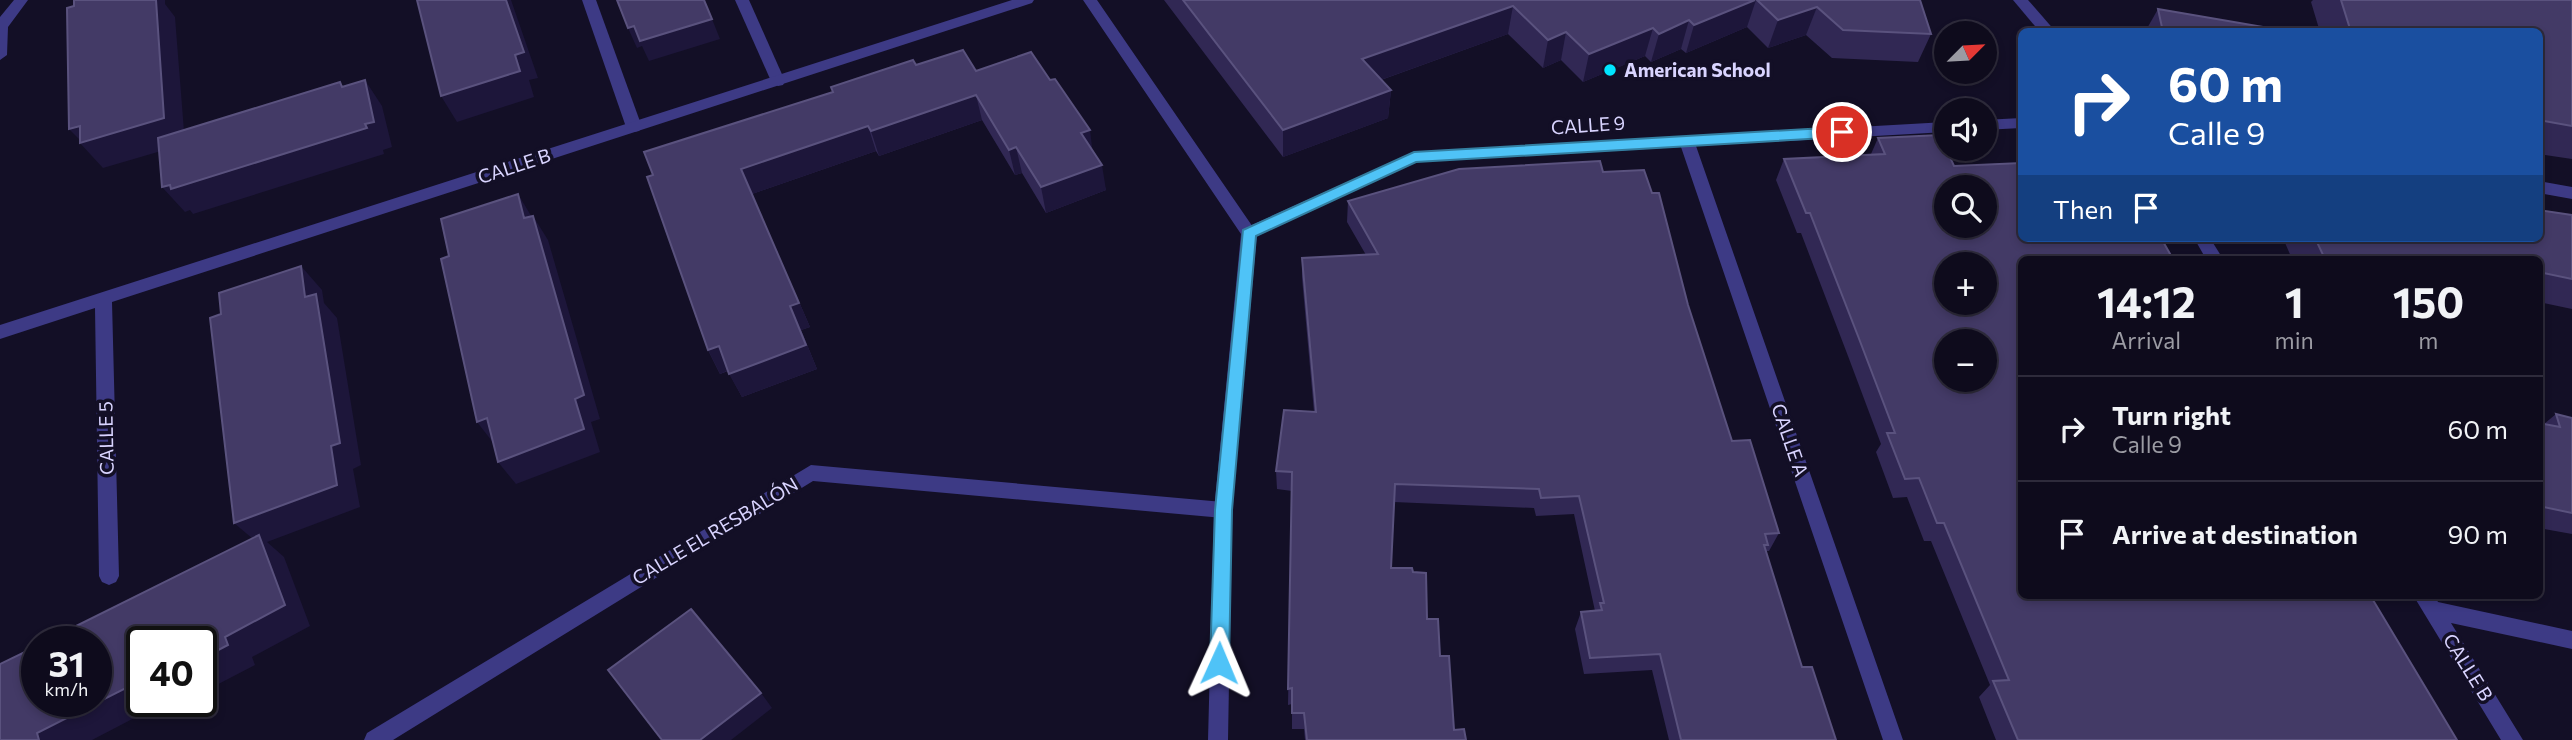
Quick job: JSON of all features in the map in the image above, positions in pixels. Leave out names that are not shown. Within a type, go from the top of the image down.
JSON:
[{"type":"street","points":[[0,55],[1,26],[21,0]]},
{"type":"street","points":[[589,0],[634,127]]},
{"type":"street","points":[[743,0],[778,81]]},
{"type":"street","name":"CALLE B","points":[[0,332],[1027,0]]},
{"type":"street","points":[[1090,0],[1248,233],[1223,510],[1218,740]]},
{"type":"street","points":[[2020,0],[2045,28]]},
{"type":"street","points":[[1997,124],[2018,123]]},
{"type":"street","name":"CALLE 9","points":[[1248,233],[1414,157],[1934,128]]},
{"type":"street","name":"CALLE A","points":[[1686,140],[1893,740]]},
{"type":"street","points":[[2543,188],[2572,193]]},
{"type":"street","name":"CALLE 5","points":[[103,299],[109,576]]},
{"type":"street","name":"CALLE EL RESBALÓN","points":[[374,740],[811,473],[1223,510]]},
{"type":"street","points":[[2428,603],[2572,640]]},
{"type":"street","name":"CALLE B","points":[[2428,603],[2513,740]]},
{"type":"building","points":[[74,0],[156,0],[164,118],[80,143],[80,126],[69,129],[67,8],[74,6]]},
{"type":"building","points":[[417,0],[506,0],[524,52],[515,55],[520,71],[441,96]]},
{"type":"building","points":[[617,0],[704,0],[712,19],[640,41],[634,26],[628,28]]},
{"type":"building","points":[[1183,0],[1755,0],[1694,25],[1689,20],[1659,34],[1653,28],[1589,54],[1566,32],[1548,40],[1513,6],[1362,59],[1391,90],[1283,130]]},
{"type":"building","points":[[1757,0],[1920,0],[1931,34],[1843,30],[1817,7],[1778,20]]},
{"type":"building","points":[[2341,0],[2572,0],[2572,126],[2543,121],[2543,28],[2350,28]]},
{"type":"building","points":[[2158,9],[2269,28],[2162,28]]},
{"type":"building","points":[[963,50],[976,71],[1031,52],[1050,80],[1055,79],[1090,130],[1081,133],[1102,165],[1041,187],[1016,147],[1009,150],[976,95],[871,131],[868,126],[741,169],[799,303],[790,306],[806,345],[729,374],[719,346],[708,350],[647,177],[653,175],[644,152],[833,92],[831,87],[913,60],[916,65]]},
{"type":"building","points":[[365,80],[374,122],[365,124],[367,128],[171,189],[170,185],[162,187],[158,138],[340,82],[342,87]]},
{"type":"building","points":[[1934,135],[1934,161],[1952,161],[1954,166],[2018,163],[2018,242],[2163,242],[2171,256],[2018,256],[2018,599],[2372,599],[2457,740],[2018,740],[1993,681],[2009,680],[1944,523],[1937,523],[1919,478],[1905,479],[1887,433],[1895,433],[1810,213],[1806,213],[1784,159],[1885,154],[1878,138]]},
{"type":"building","points":[[1600,161],[1603,172],[1644,170],[1652,193],[1659,193],[1688,305],[1732,441],[1750,440],[1779,533],[1765,534],[1768,545],[1764,545],[1802,667],[1812,667],[1836,740],[1681,740],[1660,654],[1590,658],[1581,612],[1602,610],[1600,603],[1604,603],[1579,496],[1541,498],[1539,489],[1395,484],[1391,568],[1412,568],[1413,572],[1426,573],[1427,619],[1438,619],[1440,656],[1449,656],[1454,730],[1464,729],[1466,740],[1307,740],[1304,713],[1292,713],[1292,688],[1288,689],[1292,472],[1276,471],[1284,410],[1316,412],[1302,258],[1378,254],[1348,201],[1459,169]]},
{"type":"building","points":[[518,194],[524,218],[533,216],[584,395],[575,399],[584,429],[498,462],[487,418],[477,422],[441,259],[449,256],[441,219]]},
{"type":"building","points":[[2543,211],[2572,215],[2572,279],[2543,273],[2543,256],[2324,256],[2317,242],[2543,242]]},
{"type":"building","points":[[301,266],[305,297],[316,294],[340,443],[331,446],[337,485],[234,523],[210,318],[221,314],[219,293]]},
{"type":"building","points":[[2556,414],[2572,418],[2572,513],[2543,507],[2543,424],[2560,427]]},
{"type":"building","points":[[259,535],[285,605],[225,637],[228,645],[217,651],[217,626],[126,626],[126,688],[112,695],[112,626],[76,626]]},
{"type":"building","points":[[691,609],[761,693],[700,740],[662,740],[608,670]]},
{"type":"building","points":[[21,654],[21,717],[69,717],[37,733],[39,740],[0,740],[0,664]]},
{"type":"place","name":"American School","points":[[1610,70]]},
{"type":"route","points":[[1219,663],[1223,510],[1248,233],[1414,157],[1842,132]]}]
